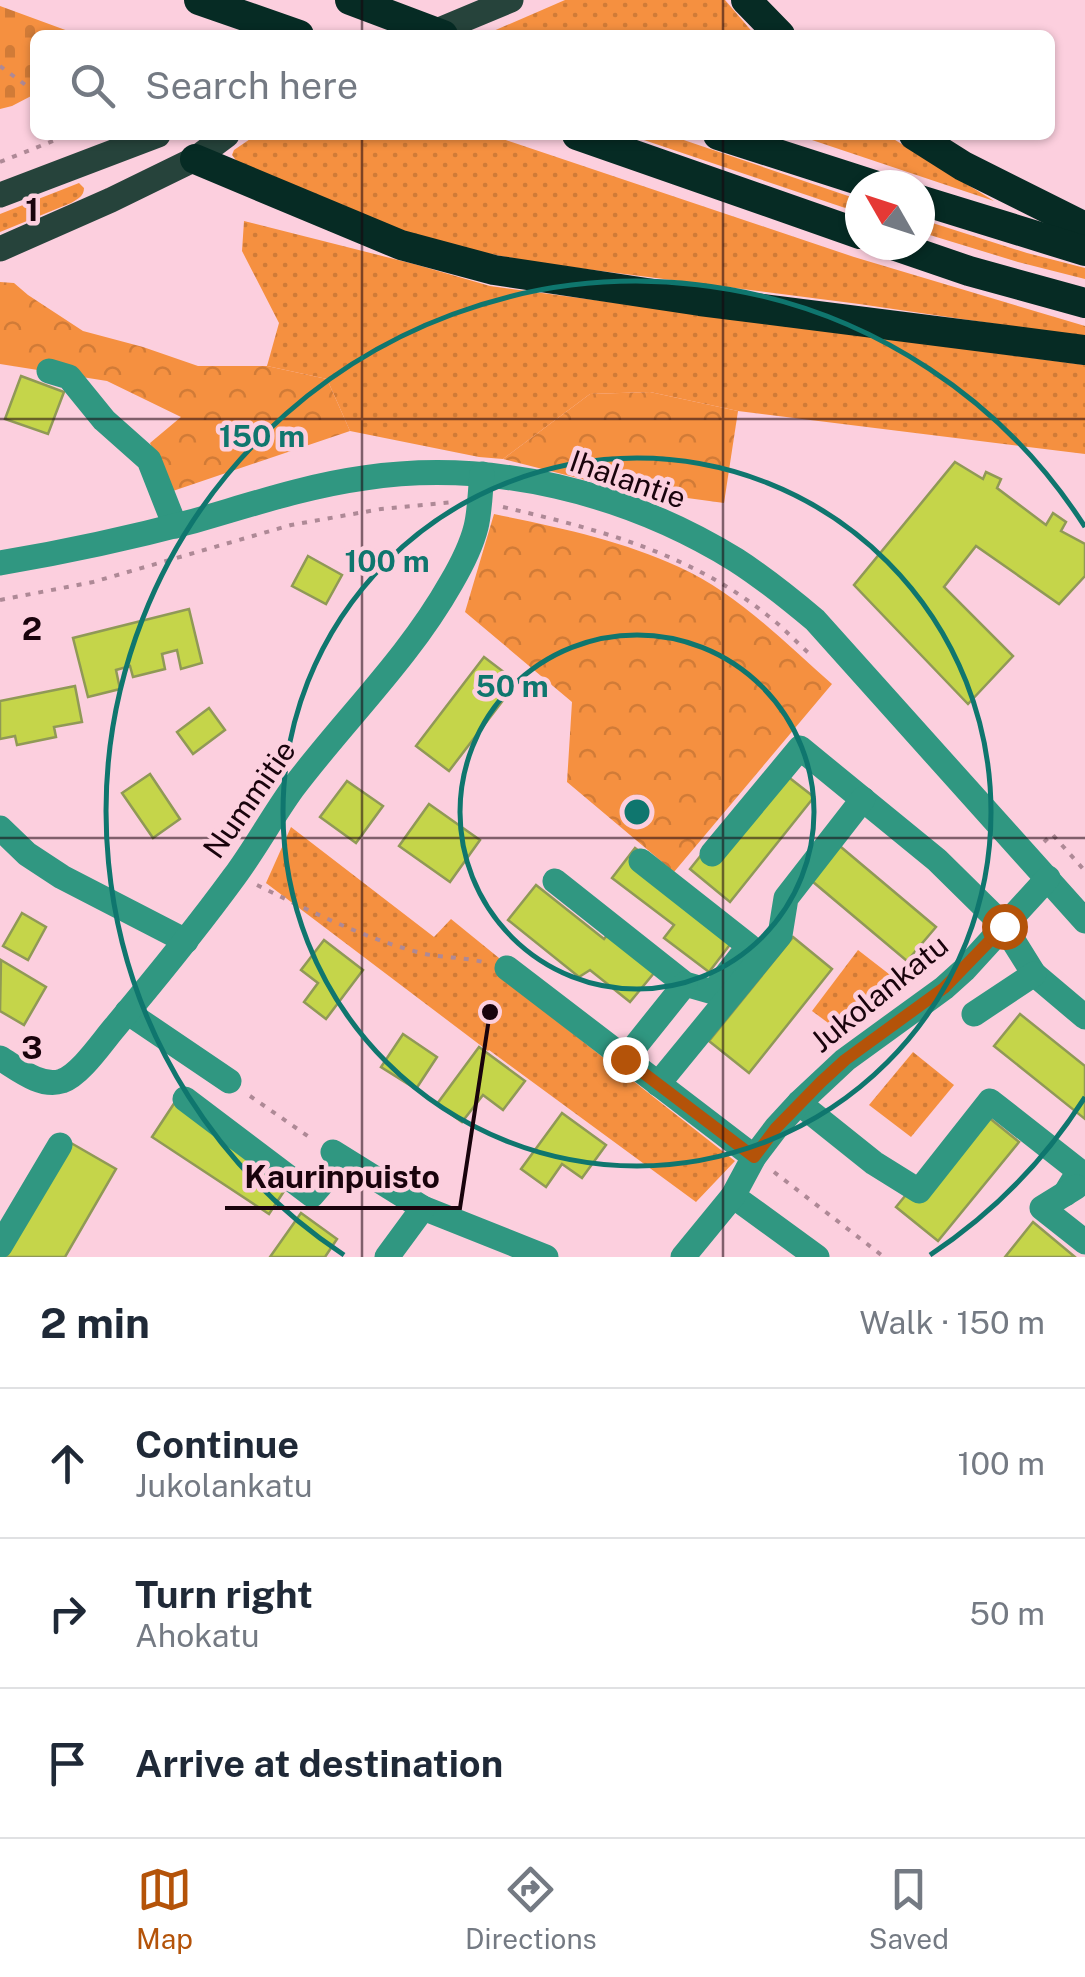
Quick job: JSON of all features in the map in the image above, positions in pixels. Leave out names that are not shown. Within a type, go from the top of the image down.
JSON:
[{"type":"highway","points":[[199,0],[285,30]]},
{"type":"highway","points":[[350,0],[430,30]]},
{"type":"highway","points":[[746,0],[775,30]]},
{"type":"highway","points":[[591,140],[845,229]]},
{"type":"highway","points":[[734,140],[845,176]]},
{"type":"highway","points":[[922,140],[992,181],[1085,227]]},
{"type":"highway","points":[[195,159],[402,245],[494,270],[700,301],[1085,350]]},
{"type":"highway","points":[[935,205],[1085,252]]},
{"type":"highway","points":[[935,260],[1085,302]]},
{"type":"main road","points":[[439,30],[510,0]]},
{"type":"main road","points":[[0,195],[145,140]]},
{"type":"main road","points":[[0,250],[195,159],[220,140]]},
{"type":"street","points":[[49,371],[69,377],[104,420],[149,460],[175,526]]},
{"type":"street","name":"Ihalantie","points":[[0,564],[175,526],[362,478],[442,471],[521,478],[564,488],[657,519],[711,546],[778,589],[836,641],[1083,916]]},
{"type":"street","name":"Nummitie","points":[[0,1058],[46,1082],[59,1082],[71,1076],[186,941],[292,790],[389,673],[451,584],[476,528],[482,474]]},
{"type":"street","points":[[712,854],[800,748],[937,860],[1004,926],[1034,974],[1085,1017]]},
{"type":"street","points":[[658,1084],[780,935],[786,898],[863,799]]},
{"type":"street","points":[[0,828],[27,854],[62,878],[186,941]]},
{"type":"street","points":[[555,881],[685,984],[713,992],[749,946],[641,861]]},
{"type":"street","name":"Jukolankatu","points":[[683,1257],[732,1196],[754,1157],[799,1103],[845,1060],[944,988],[1048,878]]},
{"type":"street","points":[[506,968],[754,1157]]},
{"type":"street","points":[[974,1014],[1034,974]]},
{"type":"street","points":[[625,1059],[685,984]]},
{"type":"street","points":[[127,1012],[228,1081]]},
{"type":"street","points":[[185,1099],[312,1196],[338,1156],[423,1208],[546,1257]]},
{"type":"street","points":[[799,1103],[874,1163],[919,1191],[990,1100],[1079,1171],[1075,1188],[1042,1208],[1085,1242]]},
{"type":"street","points":[[0,1246],[60,1145]]},
{"type":"street","points":[[732,1196],[817,1257]]},
{"type":"street","points":[[387,1257],[423,1208]]},
{"type":"path","points":[[0,66],[30,88]]},
{"type":"path","points":[[0,162],[55,140]]},
{"type":"path","points":[[0,600],[93,582],[291,525],[381,509],[462,501],[504,507],[643,544],[716,580],[767,614],[822,665]]},
{"type":"path","points":[[236,874],[380,941],[425,954],[506,968]]},
{"type":"path","points":[[228,1081],[338,1156]]},
{"type":"path","points":[[754,1157],[884,1257]]},
{"type":"green space","points":[[565,0],[725,0],[751,30],[496,30]]},
{"type":"green space","points":[[0,6],[65,30],[30,30],[30,97],[0,109]]},
{"type":"green space","points":[[249,140],[506,140],[845,254],[845,260],[864,260],[1085,326],[1085,337],[538,263],[464,249],[406,232],[238,163],[232,155]]},
{"type":"green space","points":[[644,140],[684,140],[845,195],[845,208]]},
{"type":"green space","points":[[812,140],[895,140],[994,201],[935,181],[935,170],[901,170]]},
{"type":"green space","points":[[79,183],[84,191],[76,200],[0,232],[0,214]]},
{"type":"green space","points":[[244,221],[490,286],[1085,365],[1085,454],[738,411],[650,392],[590,394],[503,459],[350,431],[327,379],[267,366],[279,323],[242,251]]},
{"type":"green space","points":[[935,224],[1085,268],[1085,279],[935,237]]},
{"type":"green space","points":[[0,282],[14,283],[83,331],[198,366],[267,366],[327,379],[350,431],[170,492],[150,443],[181,417],[107,381],[0,364]]},
{"type":"green space","points":[[650,392],[738,411],[724,503],[621,489],[503,459],[590,394]]},
{"type":"green space","points":[[494,514],[612,542],[679,567],[741,605],[832,684],[674,872],[567,782],[572,702],[465,612]]},
{"type":"green space","points":[[291,827],[434,937],[451,919],[499,958],[497,974],[735,1161],[696,1202],[488,1051],[266,883]]},
{"type":"green space","points":[[858,950],[898,981],[831,1025],[812,1011]]},
{"type":"green space","points":[[913,1052],[954,1085],[911,1137],[869,1105]]},
{"type":"building","points":[[21,376],[64,392],[48,434],[5,419]]},
{"type":"building","points":[[955,462],[983,479],[986,472],[1001,479],[997,488],[1046,525],[1053,513],[1066,522],[1061,531],[1085,544],[1085,576],[1059,604],[976,546],[944,587],[1013,656],[968,704],[854,585]]},
{"type":"building","points":[[308,556],[342,575],[326,604],[292,586]]},
{"type":"building","points":[[189,609],[202,663],[181,669],[177,650],[162,654],[165,669],[133,677],[130,666],[116,670],[120,689],[88,697],[73,638]]},
{"type":"building","points":[[484,657],[517,682],[449,771],[416,746]]},
{"type":"building","points":[[75,686],[82,722],[54,727],[56,737],[17,745],[15,736],[0,739],[0,701]]},
{"type":"building","points":[[209,708],[225,730],[193,754],[177,732]]},
{"type":"building","points":[[773,765],[814,797],[730,902],[690,869]]},
{"type":"building","points":[[150,774],[180,819],[153,838],[122,793]]},
{"type":"building","points":[[347,781],[383,806],[356,843],[320,817]]},
{"type":"building","points":[[429,804],[480,840],[450,882],[399,846]]},
{"type":"building","points":[[835,842],[936,927],[907,961],[806,876]]},
{"type":"building","points":[[635,848],[700,897],[732,942],[709,972],[664,938],[674,925],[612,878]]},
{"type":"building","points":[[536,885],[604,939],[612,929],[659,967],[630,1002],[590,970],[579,977],[508,920]]},
{"type":"building","points":[[22,913],[46,927],[28,960],[3,946]]},
{"type":"building","points":[[793,937],[832,969],[749,1073],[709,1041]]},
{"type":"building","points":[[324,940],[363,970],[326,1019],[304,1002],[318,983],[301,970]]},
{"type":"building","points":[[1,960],[46,987],[24,1025],[0,1011]]},
{"type":"building","points":[[1020,1014],[1085,1066],[1085,1119],[994,1046]]},
{"type":"building","points":[[403,1034],[437,1057],[416,1089],[381,1067]]},
{"type":"building","points":[[479,1047],[525,1081],[503,1110],[483,1095],[462,1122],[437,1104]]},
{"type":"building","points":[[175,1102],[292,1179],[269,1214],[152,1137]]},
{"type":"building","points":[[977,1108],[1019,1142],[938,1241],[896,1207]]},
{"type":"building","points":[[562,1113],[606,1145],[582,1178],[562,1164],[546,1187],[521,1169]]},
{"type":"building","points":[[71,1143],[116,1169],[65,1257],[5,1257]]},
{"type":"building","points":[[301,1213],[337,1239],[325,1257],[270,1257]]},
{"type":"building","points":[[1033,1222],[1075,1257],[1005,1257]]},
{"type":"place","name":"Kaurinpuisto","points":[[490,1012]]},
{"type":"route","points":[[625,1059],[754,1157],[821,1082],[944,988],[1004,926]]}]
